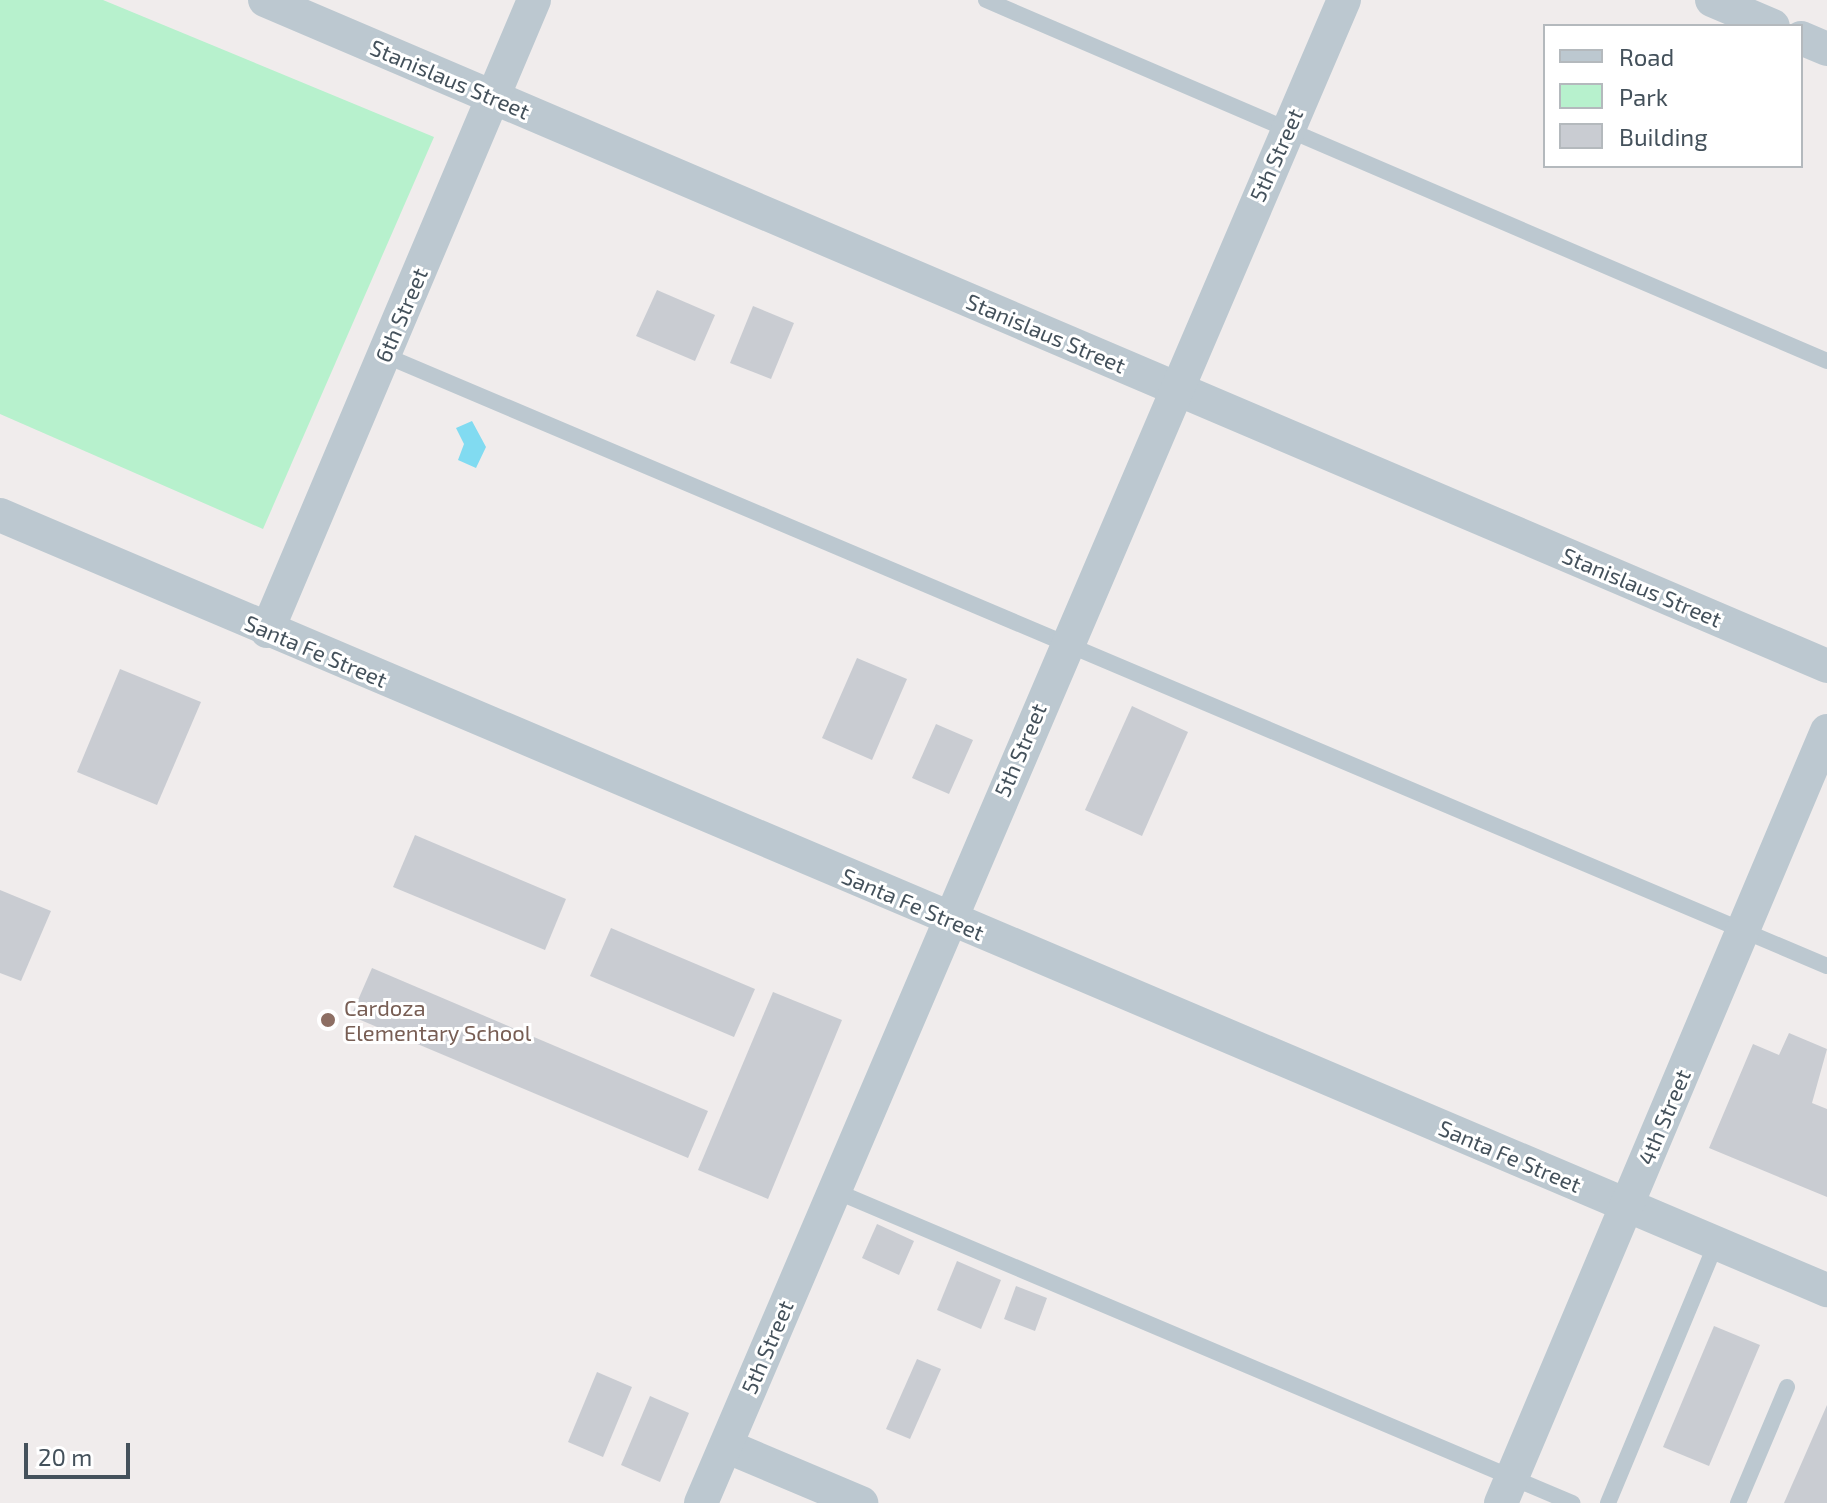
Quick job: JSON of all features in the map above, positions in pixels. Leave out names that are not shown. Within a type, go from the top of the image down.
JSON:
[{"type":"street","name":"Stanislaus Street","points":[[265,0],[1827,666]]},
{"type":"street","name":"6th Street","points":[[267,631],[534,0]]},
{"type":"street","name":"5th Street","points":[[701,1503],[1174,388],[1344,0]]},
{"type":"street","points":[[1712,0],[1768,24]]},
{"type":"street","points":[[1803,39],[1827,49]]},
{"type":"street","name":"Santa Fe Street","points":[[0,515],[267,631],[1827,1290]]},
{"type":"street","name":"4th Street","points":[[1506,1490],[1827,731]]},
{"type":"street","points":[[726,1446],[861,1503]]},
{"type":"lane","points":[[986,0],[1827,361]]},
{"type":"lane","points":[[384,355],[1827,966]]},
{"type":"lane","points":[[833,1190],[1506,1490],[1572,1503]]},
{"type":"lane","points":[[1608,1503],[1716,1243]]},
{"type":"lane","points":[[1738,1503],[1787,1387]]},
{"type":"green space","points":[[0,0],[103,0],[434,137],[263,529],[0,414]]},
{"type":"water","points":[[472,421],[486,447],[476,468],[458,460],[464,444],[456,428]]},
{"type":"building","points":[[657,290],[715,315],[695,361],[636,336]]},
{"type":"building","points":[[753,306],[794,323],[771,379],[730,363]]},
{"type":"building","points":[[857,658],[907,679],[872,760],[822,738]]},
{"type":"building","points":[[120,669],[201,702],[157,805],[77,772]]},
{"type":"building","points":[[1132,706],[1188,732],[1142,836],[1085,810]]},
{"type":"building","points":[[936,724],[973,740],[949,794],[912,778]]},
{"type":"building","points":[[415,835],[566,899],[545,950],[393,887]]},
{"type":"building","points":[[0,890],[51,911],[21,981],[0,973]]},
{"type":"building","points":[[611,928],[755,989],[734,1037],[590,976]]},
{"type":"building","points":[[372,968],[708,1111],[688,1158],[351,1016]]},
{"type":"building","points":[[773,992],[842,1020],[768,1199],[698,1170]]},
{"type":"building","points":[[1789,1033],[1827,1049],[1812,1103],[1827,1109],[1827,1197],[1709,1148],[1753,1044],[1779,1055]]},
{"type":"building","points":[[877,1224],[914,1241],[899,1275],[862,1258]]},
{"type":"building","points":[[957,1261],[1001,1280],[981,1329],[937,1310]]},
{"type":"building","points":[[1016,1286],[1047,1298],[1035,1331],[1004,1319]]},
{"type":"building","points":[[1714,1326],[1760,1345],[1709,1466],[1663,1447]]},
{"type":"building","points":[[917,1359],[941,1369],[910,1439],[886,1429]]},
{"type":"building","points":[[597,1372],[632,1387],[603,1457],[568,1442]]},
{"type":"building","points":[[650,1396],[689,1413],[660,1482],[621,1465]]},
{"type":"building","points":[[1827,1405],[1827,1503],[1784,1503]]},
{"type":"place","name":"Cardoza Elementary School","points":[[328,1020]]}]
